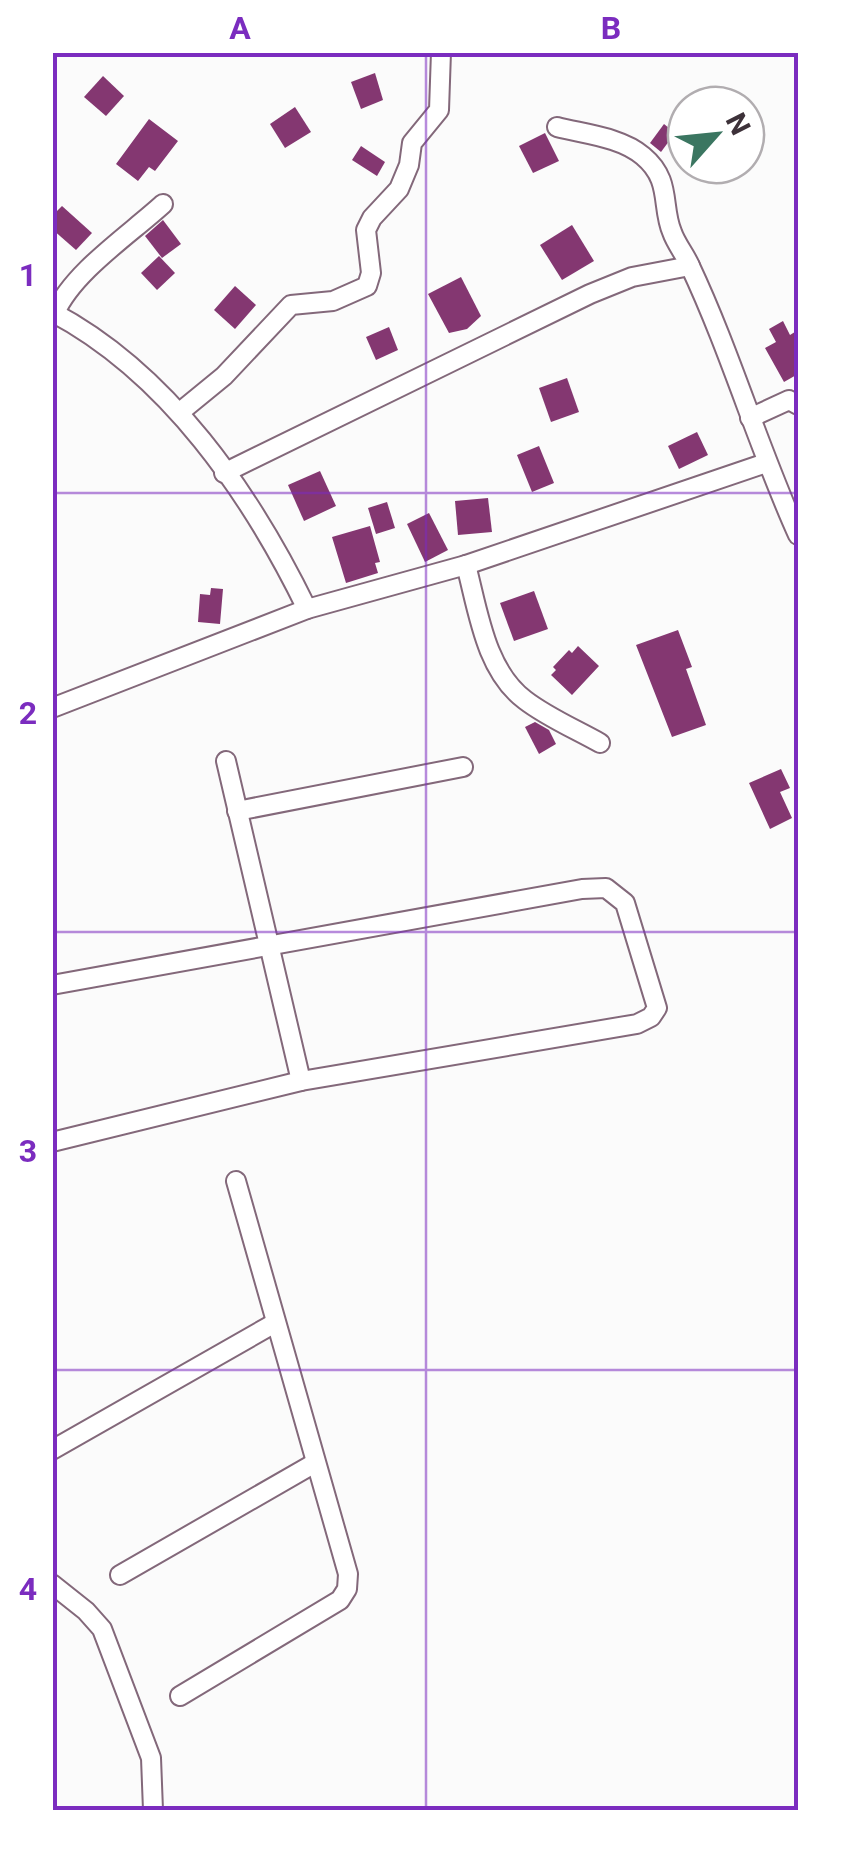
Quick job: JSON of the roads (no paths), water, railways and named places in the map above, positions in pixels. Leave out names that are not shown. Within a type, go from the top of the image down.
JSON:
[{"type":"street","points":[[180,412],[224,376],[291,306],[333,301],[367,286],[371,272],[366,230],[399,189],[409,166],[412,143],[439,110],[441,52]]},
{"type":"street","points":[[557,127],[624,144],[644,156],[658,175],[668,198],[670,229],[690,266],[798,535]]},
{"type":"street","points":[[163,204],[76,281],[62,296],[54,313],[87,332],[148,379],[180,412],[281,558],[307,609]]},
{"type":"street","points":[[224,473],[590,294],[632,277],[690,266]]},
{"type":"street","points":[[750,418],[790,400],[798,405]]},
{"type":"street","points":[[52,708],[307,609],[466,565],[766,463]]},
{"type":"street","points":[[466,565],[491,654],[511,688],[526,701],[600,743]]},
{"type":"street","points":[[226,761],[301,1081]]},
{"type":"street","points":[[237,810],[463,767]]},
{"type":"street","points":[[52,985],[267,944],[606,888],[624,903],[657,1008],[651,1017],[636,1024],[301,1081],[52,1142]]},
{"type":"street","points":[[180,1696],[340,1600],[347,1589],[348,1574],[236,1181]]},
{"type":"street","points":[[53,1447],[275,1322]]},
{"type":"street","points":[[120,1576],[315,1463]]},
{"type":"street","points":[[52,1584],[102,1629],[151,1758],[152,1810]]}]
